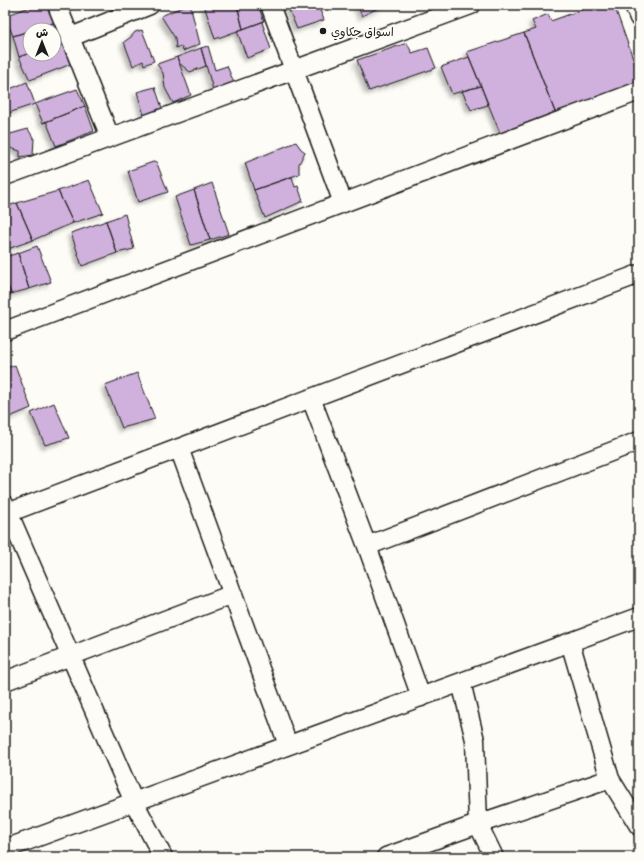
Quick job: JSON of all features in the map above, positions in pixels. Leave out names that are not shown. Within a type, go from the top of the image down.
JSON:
[{"type":"street","points":[[58,5],[110,137]]},
{"type":"street","points":[[270,5],[342,203]]},
{"type":"street","points":[[5,176],[471,5]]},
{"type":"street","points":[[634,5],[639,18]]},
{"type":"street","points":[[71,37],[144,6]]},
{"type":"street","points":[[5,331],[639,91]]},
{"type":"street","points":[[163,857],[134,802],[6,510],[179,448],[639,274]]},
{"type":"street","points":[[311,398],[367,546],[421,696]]},
{"type":"street","points":[[367,546],[639,441]]},
{"type":"street","points":[[179,448],[288,745]]},
{"type":"street","points":[[5,681],[233,594]]},
{"type":"street","points":[[5,849],[639,617]]},
{"type":"street","points":[[570,642],[610,779],[639,826]]},
{"type":"street","points":[[460,682],[475,740],[478,824],[494,857]]},
{"type":"street","points":[[386,857],[610,779]]},
{"type":"building","points":[[35,5],[48,5],[56,22],[22,22],[22,33],[13,36],[5,16]]},
{"type":"building","points":[[190,5],[200,44],[183,51],[181,46],[176,48],[175,38],[161,16]]},
{"type":"building","points":[[204,5],[237,5],[243,29],[215,39]]},
{"type":"building","points":[[237,5],[258,5],[264,21],[243,29]]},
{"type":"building","points":[[287,5],[318,5],[324,20],[297,29]]},
{"type":"building","points":[[357,5],[384,5],[362,16]]},
{"type":"building","points":[[595,5],[614,5],[639,75],[639,84],[555,112],[524,33],[536,29],[532,21],[548,14],[551,21]]},
{"type":"building","points":[[262,22],[271,49],[247,58],[237,31]]},
{"type":"building","points":[[142,30],[154,61],[144,65],[143,61],[133,66],[124,42],[135,32]]},
{"type":"building","points":[[22,33],[22,56],[19,57],[13,36]]},
{"type":"building","points":[[524,33],[555,112],[500,133],[467,52]]},
{"type":"building","points":[[62,40],[71,64],[30,80],[19,57],[22,56],[22,62],[62,62]]},
{"type":"building","points":[[407,43],[412,53],[428,48],[436,68],[369,91],[357,60]]},
{"type":"building","points":[[208,46],[215,70],[227,66],[235,85],[214,93],[201,48]]},
{"type":"building","points":[[201,48],[206,66],[190,72],[179,63],[177,57]]},
{"type":"building","points":[[177,57],[191,95],[173,103],[165,88],[163,73],[157,64]]},
{"type":"building","points":[[469,57],[481,86],[452,94],[441,67]]},
{"type":"building","points":[[27,82],[35,104],[5,114],[5,91]]},
{"type":"building","points":[[481,86],[488,105],[471,110],[462,91]]},
{"type":"building","points":[[155,87],[162,108],[144,115],[137,92]]},
{"type":"building","points":[[77,89],[85,106],[43,123],[35,104]]},
{"type":"building","points":[[85,106],[94,131],[56,146],[46,122]]},
{"type":"building","points":[[28,129],[34,139],[33,155],[20,157],[20,151],[10,148],[7,135]]},
{"type":"building","points":[[296,142],[305,152],[299,164],[299,174],[254,190],[245,163]]},
{"type":"building","points":[[156,161],[168,192],[138,202],[128,171]]},
{"type":"building","points":[[292,177],[295,187],[298,186],[303,201],[265,218],[254,190]]},
{"type":"building","points":[[89,180],[103,213],[73,223],[58,191]]},
{"type":"building","points":[[212,183],[229,234],[210,240],[194,190]]},
{"type":"building","points":[[194,190],[210,240],[191,245],[175,197]]},
{"type":"building","points":[[58,191],[73,223],[33,240],[17,203]]},
{"type":"building","points":[[17,203],[33,240],[5,250],[5,207]]},
{"type":"building","points":[[125,214],[134,249],[117,253],[106,221]]},
{"type":"building","points":[[106,221],[117,253],[82,266],[71,233]]},
{"type":"building","points":[[37,246],[51,282],[29,289],[18,253]]},
{"type":"building","points":[[18,253],[29,289],[11,294],[5,279],[5,257]]},
{"type":"building","points":[[5,279],[11,294],[5,297]]},
{"type":"building","points":[[5,365],[10,367],[15,365],[31,408],[5,419]]},
{"type":"building","points":[[137,373],[155,419],[122,428],[105,385]]},
{"type":"building","points":[[54,403],[69,438],[45,445],[31,413]]},
{"type":"place","name":"اسواق جكاوي","points":[[323,31]]}]
